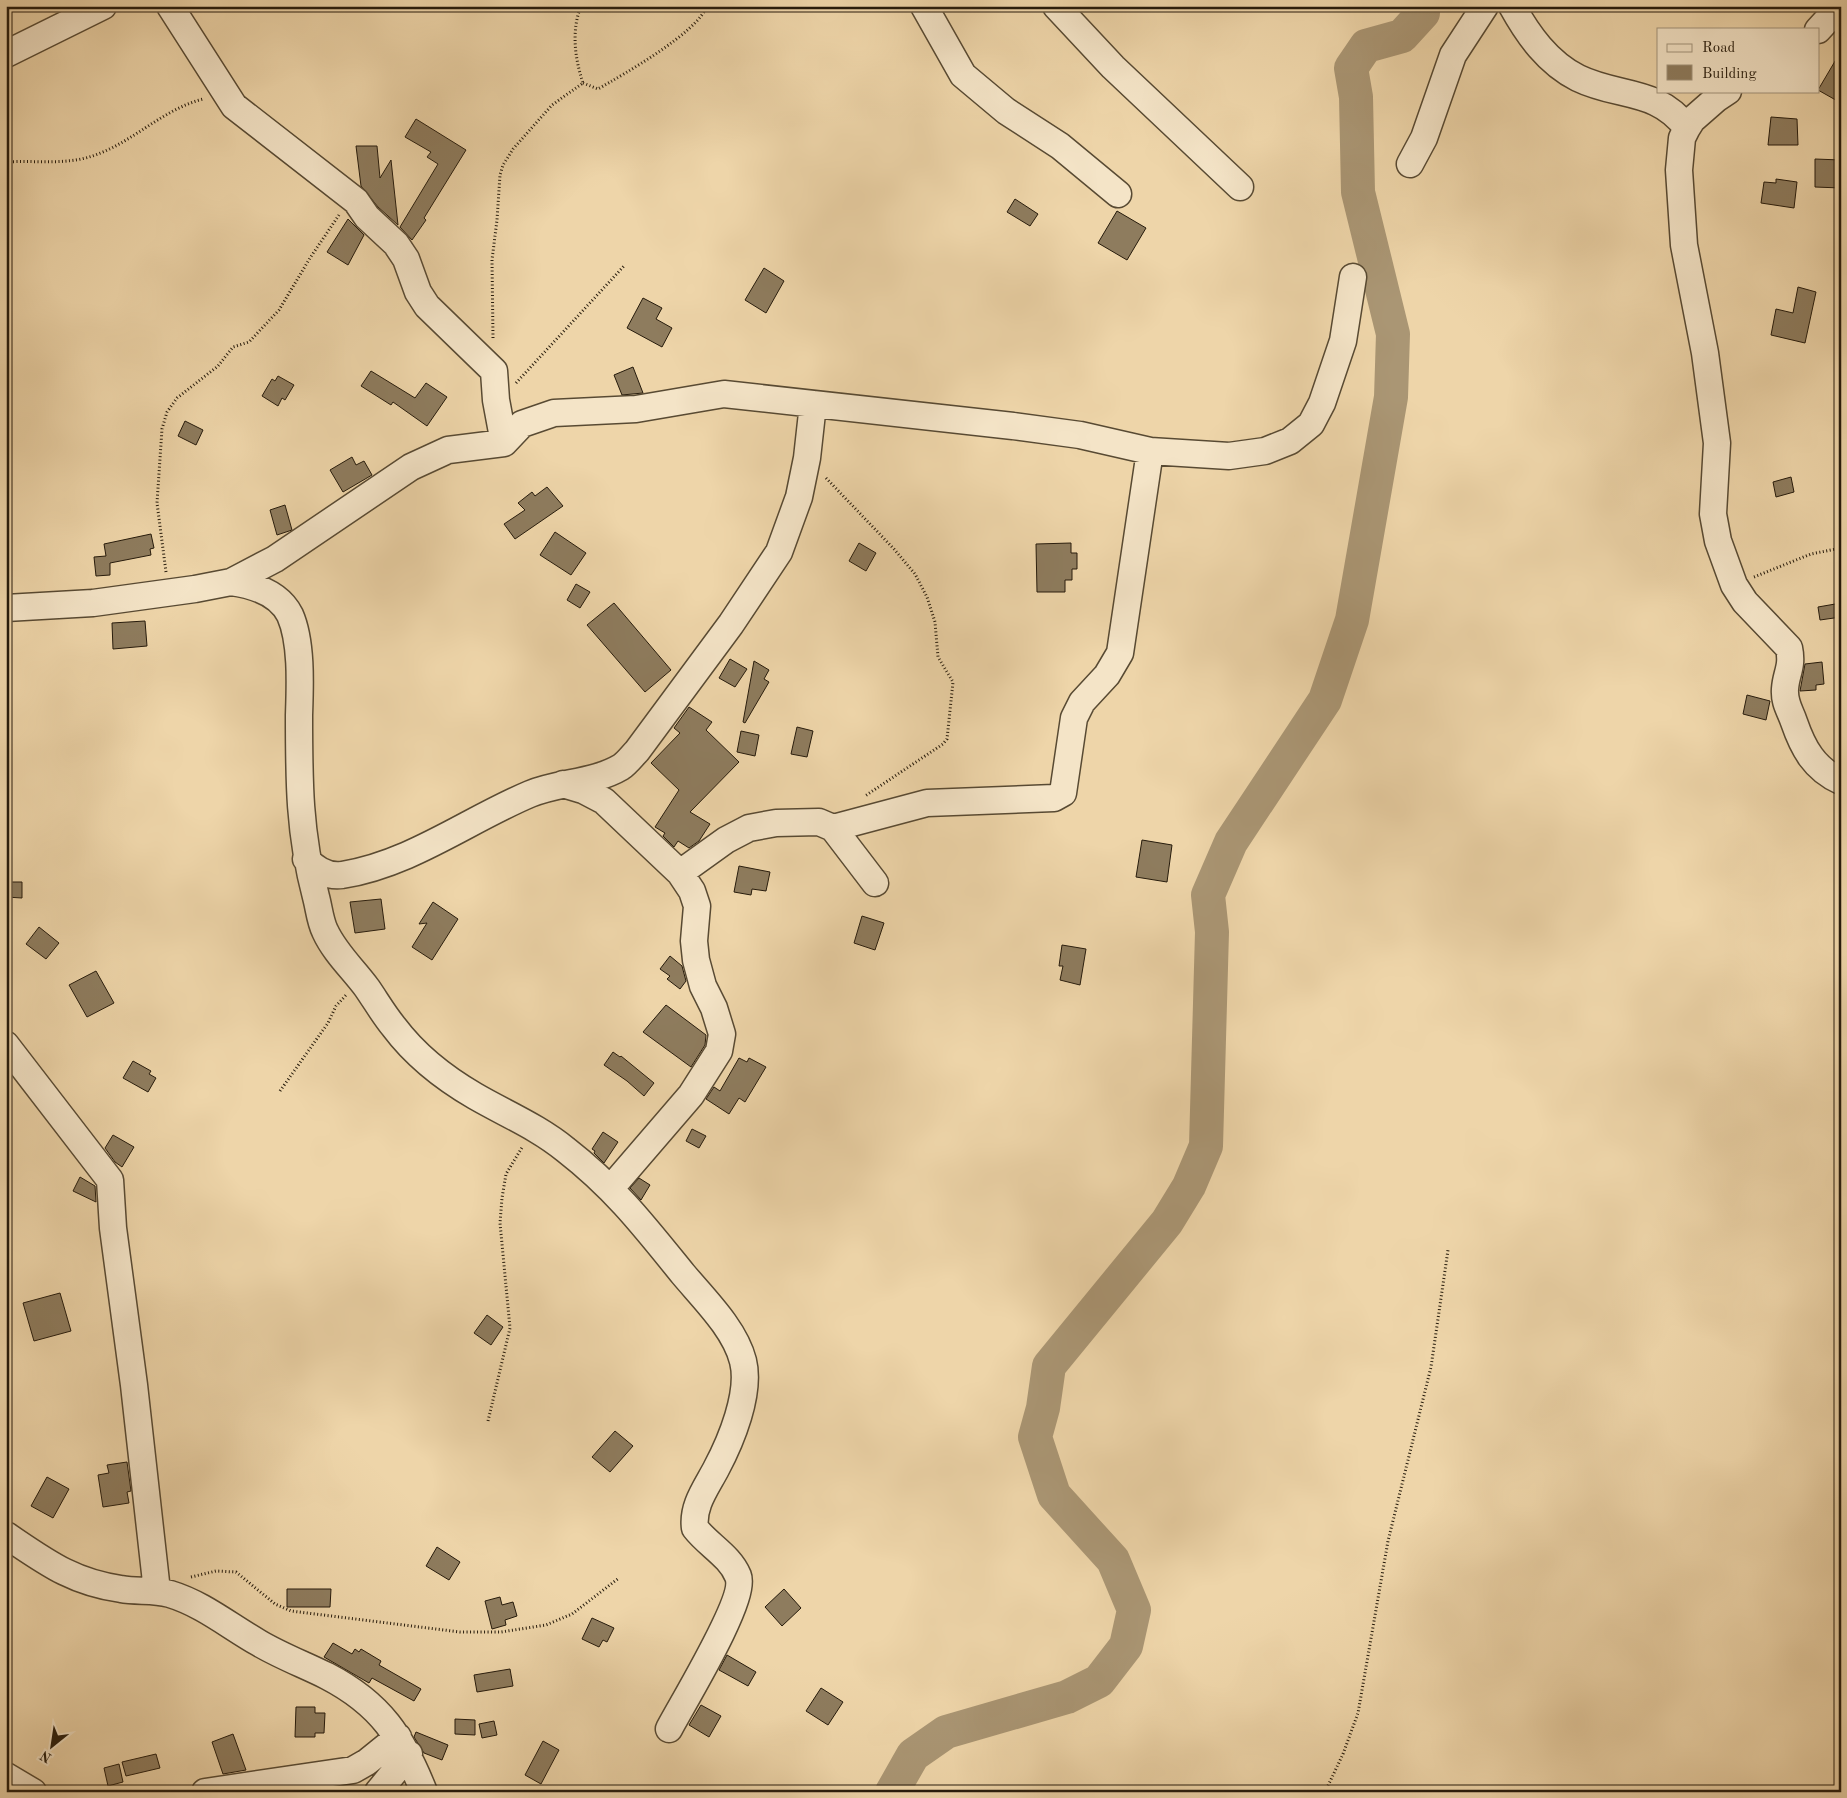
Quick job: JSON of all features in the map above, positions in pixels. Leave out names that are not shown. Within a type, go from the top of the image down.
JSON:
[{"type":"street","points":[[6,54],[103,6]]},
{"type":"street","points":[[170,6],[234,106],[356,201],[367,217],[396,244],[406,259],[418,292],[426,306],[494,371],[496,400],[504,443]]},
{"type":"street","points":[[924,6],[963,75],[1006,111],[1060,146],[1118,194]]},
{"type":"street","points":[[1056,6],[1113,67],[1240,187]]},
{"type":"street","points":[[1410,164],[1424,138],[1453,55],[1485,6]]},
{"type":"street","points":[[1512,6],[1526,31],[1561,68],[1579,79],[1662,104],[1676,114],[1687,128]]},
{"type":"street","points":[[1820,28],[1840,6]]},
{"type":"street","points":[[1726,92],[1692,120],[1687,128],[1682,138],[1679,170],[1683,235],[1705,353],[1717,443],[1718,465],[1713,514],[1718,541],[1734,585],[1745,602],[1789,648],[1790,672],[1785,688],[1786,706],[1807,754],[1821,768],[1841,780]]},
{"type":"street","points":[[6,608],[93,603],[231,582],[275,559],[411,467],[448,450],[504,443],[522,424],[554,413],[636,409],[724,394],[1013,426],[1080,435],[1150,451],[1229,456],[1265,451],[1290,441],[1311,424],[1322,403],[1343,341],[1353,277]]},
{"type":"street","points":[[306,859],[315,869],[332,875],[342,875],[413,852],[532,793],[622,767],[637,751],[731,624],[779,552],[799,497],[807,458],[814,404]]},
{"type":"street","points":[[680,872],[726,840],[749,828],[776,823],[819,822],[839,826],[928,802],[1054,798],[1063,793],[1074,718],[1082,702],[1107,676],[1120,653],[1150,451]]},
{"type":"street","points":[[231,582],[261,589],[279,600],[290,616],[297,647],[300,691],[299,779],[306,859],[324,930],[343,960],[366,987],[394,1028],[419,1055],[474,1095],[536,1127],[611,1188],[636,1214],[738,1346],[744,1364],[739,1412],[728,1447],[696,1507],[694,1520],[694,1528],[732,1564],[739,1579],[735,1604],[722,1632],[668,1728]]},
{"type":"street","points":[[563,784],[584,790],[604,801],[680,872],[692,891],[697,906],[694,941],[696,960],[703,986],[722,1034],[719,1051],[691,1094],[611,1188]]},
{"type":"street","points":[[839,826],[875,883]]},
{"type":"street","points":[[6,1045],[110,1180],[113,1228],[163,1592]]},
{"type":"street","points":[[6,1535],[56,1569],[85,1582],[122,1589],[163,1592],[194,1602],[259,1643],[350,1689],[372,1705],[403,1745],[424,1792]]},
{"type":"street","points":[[205,1792],[353,1770],[403,1745]]},
{"type":"street","points":[[378,1792],[403,1745]]},
{"type":"street","points":[[6,1776],[33,1792]]},
{"type":"path","points":[[581,6],[576,24],[575,56],[582,84]]},
{"type":"path","points":[[494,371],[492,260],[502,170],[513,149],[552,105],[582,84],[598,88],[626,73],[684,34],[700,19],[707,6]]},
{"type":"path","points":[[6,162],[78,161],[99,154],[170,113],[201,99],[216,97],[234,106]]},
{"type":"path","points":[[168,592],[157,503],[162,429],[167,412],[177,398],[218,366],[232,347],[249,342],[279,310],[335,219],[356,201]]},
{"type":"path","points":[[496,400],[526,374],[624,266]]},
{"type":"path","points":[[807,458],[915,574],[928,597],[935,622],[938,656],[953,682],[947,739],[943,744],[870,791],[839,826]]},
{"type":"path","points":[[1734,585],[1811,554],[1841,548]]},
{"type":"path","points":[[280,1092],[323,1031],[342,997],[352,990],[366,987]]},
{"type":"path","points":[[488,1421],[510,1328],[500,1223],[502,1198],[506,1174],[536,1127]]},
{"type":"path","points":[[1325,1792],[1343,1754],[1358,1713],[1388,1541],[1431,1367],[1448,1250]]},
{"type":"path","points":[[163,1592],[181,1581],[194,1576],[227,1570],[236,1572],[275,1604],[292,1611],[460,1632],[501,1632],[546,1625],[572,1614],[619,1578]]},
{"type":"building","points":[[1841,51],[1841,103],[1820,91],[1820,87]]},
{"type":"building","points":[[1771,117],[1797,119],[1798,145],[1768,145]]},
{"type":"building","points":[[416,119],[466,150],[424,218],[426,220],[412,240],[400,227],[438,164],[427,157],[431,152],[405,137]]},
{"type":"building","points":[[356,146],[377,146],[380,178],[391,160],[398,225],[378,207],[361,186]]},
{"type":"building","points":[[1815,159],[1841,160],[1841,188],[1815,187]]},
{"type":"building","points":[[1776,179],[1797,182],[1794,208],[1761,203],[1764,182],[1776,183]]},
{"type":"building","points":[[1015,199],[1038,214],[1030,226],[1007,212]]},
{"type":"building","points":[[1117,211],[1146,228],[1127,260],[1098,243]]},
{"type":"building","points":[[348,219],[364,235],[348,265],[327,252]]},
{"type":"building","points":[[764,268],[784,281],[766,313],[745,300]]},
{"type":"building","points":[[1798,287],[1816,292],[1805,343],[1771,335],[1776,309],[1793,313]]},
{"type":"building","points":[[643,298],[662,308],[656,319],[672,328],[662,347],[627,328]]},
{"type":"building","points":[[633,367],[643,393],[622,395],[614,375]]},
{"type":"building","points":[[371,371],[415,398],[426,383],[447,397],[427,426],[393,402],[391,405],[361,386]]},
{"type":"building","points":[[278,376],[294,385],[285,400],[282,398],[278,406],[262,396],[272,379],[275,381]]},
{"type":"building","points":[[185,421],[203,430],[196,445],[178,436]]},
{"type":"building","points":[[352,457],[356,465],[364,461],[372,475],[343,492],[330,470]]},
{"type":"building","points":[[1791,477],[1794,492],[1776,497],[1773,482]]},
{"type":"building","points":[[547,487],[563,506],[515,539],[504,524],[525,510],[518,503],[532,492],[535,496]]},
{"type":"building","points":[[285,505],[292,530],[277,535],[270,510]]},
{"type":"building","points":[[555,532],[586,553],[571,575],[540,555]]},
{"type":"building","points":[[151,534],[154,548],[150,549],[151,555],[110,563],[110,575],[96,576],[94,557],[106,556],[104,544]]},
{"type":"building","points":[[859,543],[876,553],[866,571],[849,561]]},
{"type":"building","points":[[1071,543],[1071,553],[1077,553],[1077,569],[1072,569],[1072,580],[1065,580],[1065,592],[1037,592],[1036,544]]},
{"type":"building","points":[[576,584],[590,592],[580,608],[567,600]]},
{"type":"building","points":[[614,603],[671,670],[645,692],[587,625]]},
{"type":"building","points":[[1841,603],[1841,617],[1820,620],[1818,607]]},
{"type":"building","points":[[145,621],[147,646],[113,649],[112,623]]},
{"type":"building","points":[[730,659],[747,669],[735,687],[719,678]]},
{"type":"building","points":[[754,661],[769,670],[764,679],[769,682],[745,723],[743,722]]},
{"type":"building","points":[[1822,662],[1824,684],[1816,685],[1816,690],[1800,691],[1805,664]]},
{"type":"building","points":[[1747,695],[1770,701],[1766,720],[1743,714]]},
{"type":"building","points":[[689,707],[712,722],[706,730],[739,762],[690,812],[710,824],[699,841],[689,848],[678,841],[674,847],[663,836],[665,833],[655,827],[679,790],[651,763],[680,733],[674,728]]},
{"type":"building","points":[[797,727],[813,731],[807,757],[791,754]]},
{"type":"building","points":[[741,731],[759,735],[755,756],[737,752]]},
{"type":"building","points":[[1142,840],[1172,845],[1167,882],[1136,877]]},
{"type":"building","points":[[739,866],[770,872],[766,891],[752,889],[751,895],[734,892]]},
{"type":"building","points":[[6,882],[22,882],[22,898],[6,897]]},
{"type":"building","points":[[381,899],[385,929],[355,933],[350,902]]},
{"type":"building","points":[[433,902],[458,919],[432,960],[412,947],[427,923],[419,924]]},
{"type":"building","points":[[862,916],[884,923],[875,950],[854,943]]},
{"type":"building","points":[[39,927],[59,943],[46,959],[26,944]]},
{"type":"building","points":[[1062,945],[1086,949],[1080,985],[1060,980],[1063,966],[1059,966]]},
{"type":"building","points":[[670,956],[682,966],[686,981],[680,989],[667,979],[670,976],[660,969]]},
{"type":"building","points":[[96,971],[114,1003],[87,1017],[69,985]]},
{"type":"building","points":[[666,1005],[706,1035],[705,1045],[691,1067],[643,1032]]},
{"type":"building","points":[[613,1052],[621,1056],[654,1083],[644,1096],[604,1065]]},
{"type":"building","points":[[739,1058],[747,1062],[749,1058],[766,1067],[745,1102],[739,1098],[729,1114],[706,1099],[714,1087],[720,1091]]},
{"type":"building","points":[[133,1061],[151,1071],[149,1074],[156,1078],[148,1092],[123,1078]]},
{"type":"building","points":[[692,1129],[706,1136],[699,1148],[686,1141]]},
{"type":"building","points":[[603,1132],[618,1142],[604,1163],[592,1149]]},
{"type":"building","points":[[113,1135],[134,1147],[122,1167],[115,1162],[105,1148]]},
{"type":"building","points":[[80,1177],[95,1186],[96,1202],[73,1191]]},
{"type":"building","points":[[639,1178],[650,1185],[641,1200],[630,1188]]},
{"type":"building","points":[[60,1293],[71,1331],[34,1341],[23,1303]]},
{"type":"building","points":[[487,1315],[503,1327],[491,1345],[474,1333]]},
{"type":"building","points":[[615,1431],[633,1446],[610,1472],[592,1457]]},
{"type":"building","points":[[127,1462],[131,1491],[127,1492],[129,1503],[103,1507],[98,1475],[109,1473],[107,1465]]},
{"type":"building","points":[[47,1477],[69,1489],[53,1518],[31,1506]]},
{"type":"building","points":[[437,1547],[460,1562],[449,1580],[426,1566]]},
{"type":"building","points":[[287,1589],[331,1589],[330,1607],[287,1607]]},
{"type":"building","points":[[784,1589],[801,1608],[782,1626],[765,1607]]},
{"type":"building","points":[[500,1597],[502,1605],[513,1602],[517,1616],[505,1620],[506,1625],[492,1629],[485,1601]]},
{"type":"building","points":[[592,1618],[614,1628],[607,1642],[603,1640],[599,1647],[582,1639]]},
{"type":"building","points":[[333,1643],[352,1654],[355,1649],[359,1652],[361,1649],[381,1661],[379,1665],[421,1689],[414,1701],[372,1678],[369,1683],[324,1657]]},
{"type":"building","points":[[727,1655],[756,1672],[748,1686],[719,1670]]},
{"type":"building","points":[[510,1669],[513,1686],[477,1692],[474,1675]]},
{"type":"building","points":[[821,1688],[843,1702],[828,1725],[806,1711]]},
{"type":"building","points":[[701,1705],[721,1716],[709,1737],[689,1725]]},
{"type":"building","points":[[296,1707],[315,1707],[315,1713],[325,1713],[324,1733],[315,1733],[315,1737],[295,1737]]},
{"type":"building","points":[[455,1719],[475,1720],[475,1735],[455,1734]]},
{"type":"building","points":[[494,1721],[497,1735],[482,1738],[479,1724]]},
{"type":"building","points":[[416,1732],[448,1745],[442,1760],[424,1753],[414,1737]]},
{"type":"building","points":[[233,1734],[246,1770],[223,1774],[212,1742]]},
{"type":"building","points":[[543,1741],[559,1750],[541,1784],[525,1775]]},
{"type":"building","points":[[156,1754],[160,1768],[126,1776],[122,1762]]},
{"type":"building","points":[[119,1764],[123,1782],[108,1786],[104,1768]]},
{"type":"waterway","points":[[892,1792],[913,1755],[946,1732],[1067,1697],[1099,1681],[1126,1646],[1134,1610],[1113,1560],[1054,1495],[1035,1437],[1043,1408],[1049,1366],[1167,1222],[1189,1186],[1206,1146],[1212,932],[1208,895],[1231,842],[1325,700],[1352,620],[1391,397],[1393,334],[1358,192],[1356,97],[1351,68],[1366,46],[1402,36],[1423,13],[1423,6]]}]
